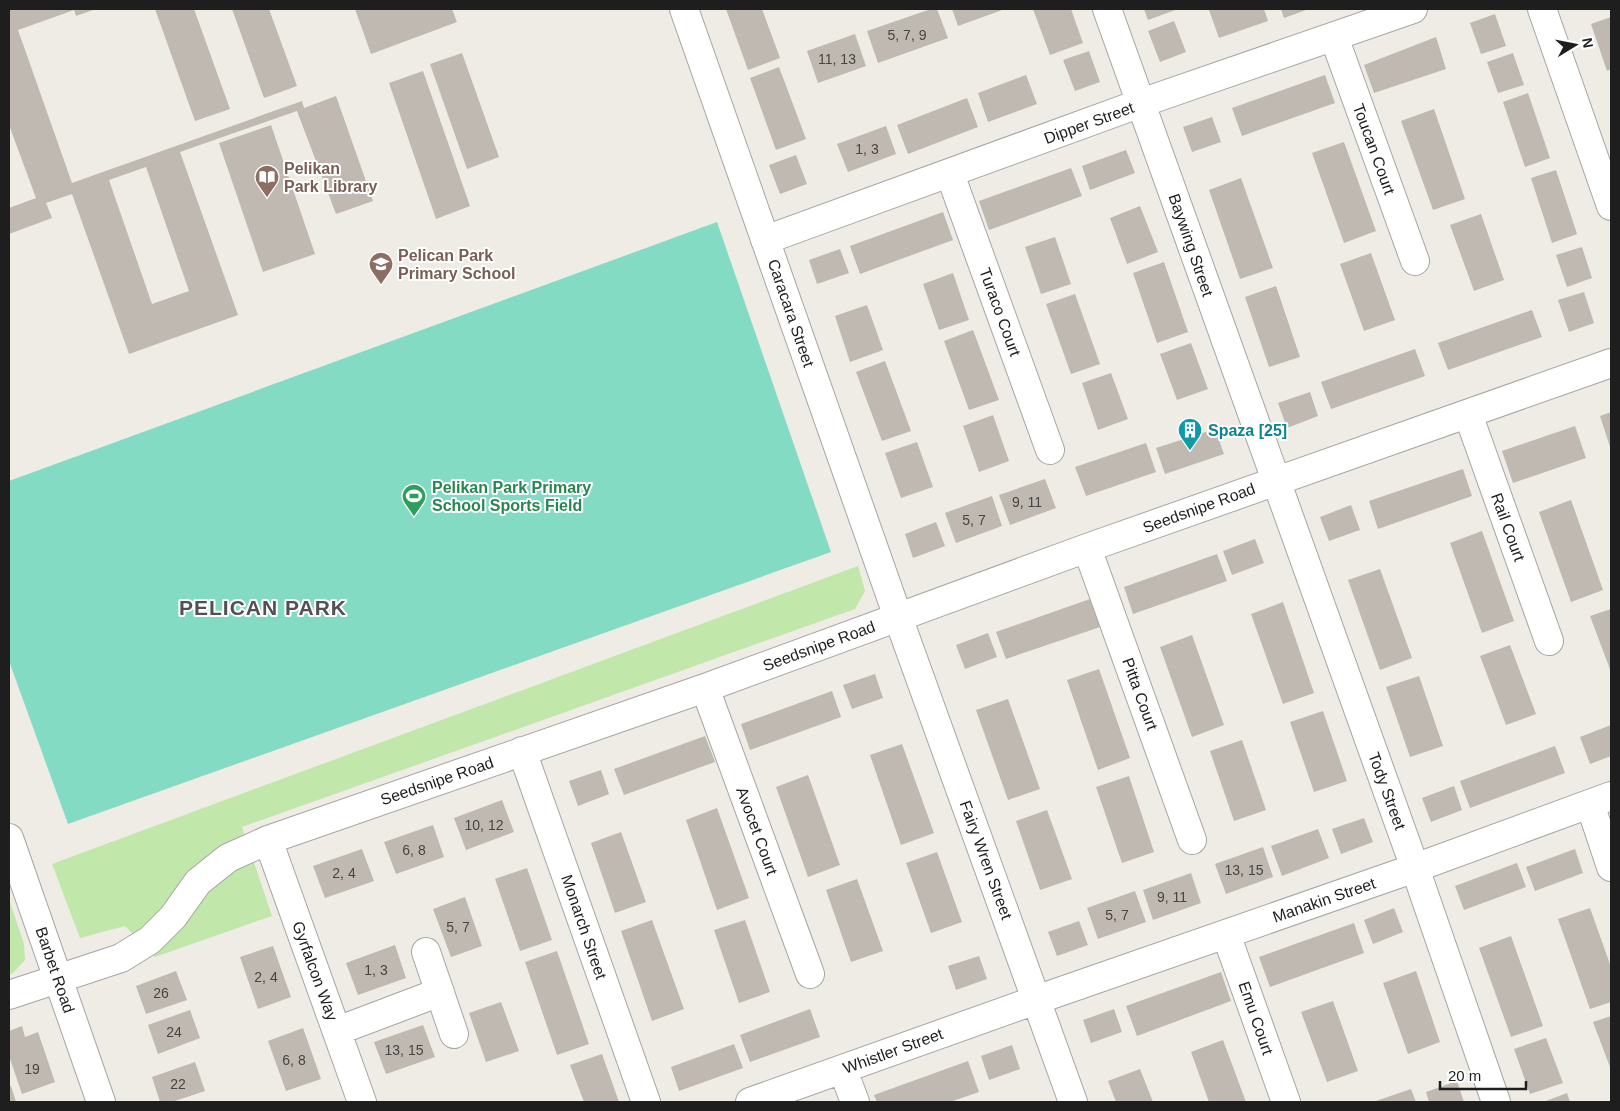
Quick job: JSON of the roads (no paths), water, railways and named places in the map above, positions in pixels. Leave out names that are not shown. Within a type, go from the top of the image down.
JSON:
[{"type":"street","name":"Caracara Street","points":[[684,9],[898,618]]},
{"type":"street","name":"Baywing Street","points":[[1108,9],[1275,481]]},
{"type":"street","name":"Dipper Street","points":[[765,240],[1142,104],[1413,9]]},
{"type":"street","points":[[1542,9],[1611,206]]},
{"type":"street","name":"Toucan Court","points":[[1334,37],[1415,261]]},
{"type":"street","name":"Turaco Court","points":[[950,174],[1050,450]]},
{"type":"street","name":"Seedsnipe Road","points":[[9,995],[121,958],[150,940],[173,917],[198,882],[228,858],[268,840],[704,688],[1087,548],[1611,363]]},
{"type":"street","name":"Rail Court","points":[[1468,414],[1549,641]]},
{"type":"street","name":"Tody Street","points":[[1275,481],[1415,868],[1496,1102]]},
{"type":"street","name":"Pitta Court","points":[[1087,548],[1192,840]]},
{"type":"street","name":"Fairy Wren Street","points":[[898,618],[1073,1102]]},
{"type":"street","name":"Avocet Court","points":[[704,688],[810,974]]},
{"type":"street","name":"Monarch Street","points":[[522,751],[646,1102]]},
{"type":"street","points":[[1600,800],[1611,867]]},
{"type":"street","name":"Manakin Street","points":[[1036,1000],[1415,868],[1600,800]]},
{"type":"street","name":"Barbet Road","points":[[9,838],[101,1102]]},
{"type":"street","name":"Gyrfalcon Way","points":[[268,840],[362,1102]]},
{"type":"street","name":"Emu Court","points":[[1226,934],[1286,1102]]},
{"type":"street","points":[[426,952],[454,1034]]},
{"type":"street","points":[[336,1031],[440,992]]},
{"type":"street","name":"Whistler Street","points":[[750,1102],[1036,1000]]},
{"type":"street","points":[[843,1070],[854,1102]]},
{"type":"place","name":"Pelikan Park Library","points":[[267,198]]},
{"type":"place","name":"Pelican Park Primary School","points":[[381,285]]},
{"type":"place","name":"Spaza [25]","points":[[1190,451]]},
{"type":"place","name":"Pelikan Park Primary School Sports Field","points":[[414,517]]},
{"type":"district","name":"PELICAN PARK","points":[[263,607]]}]
